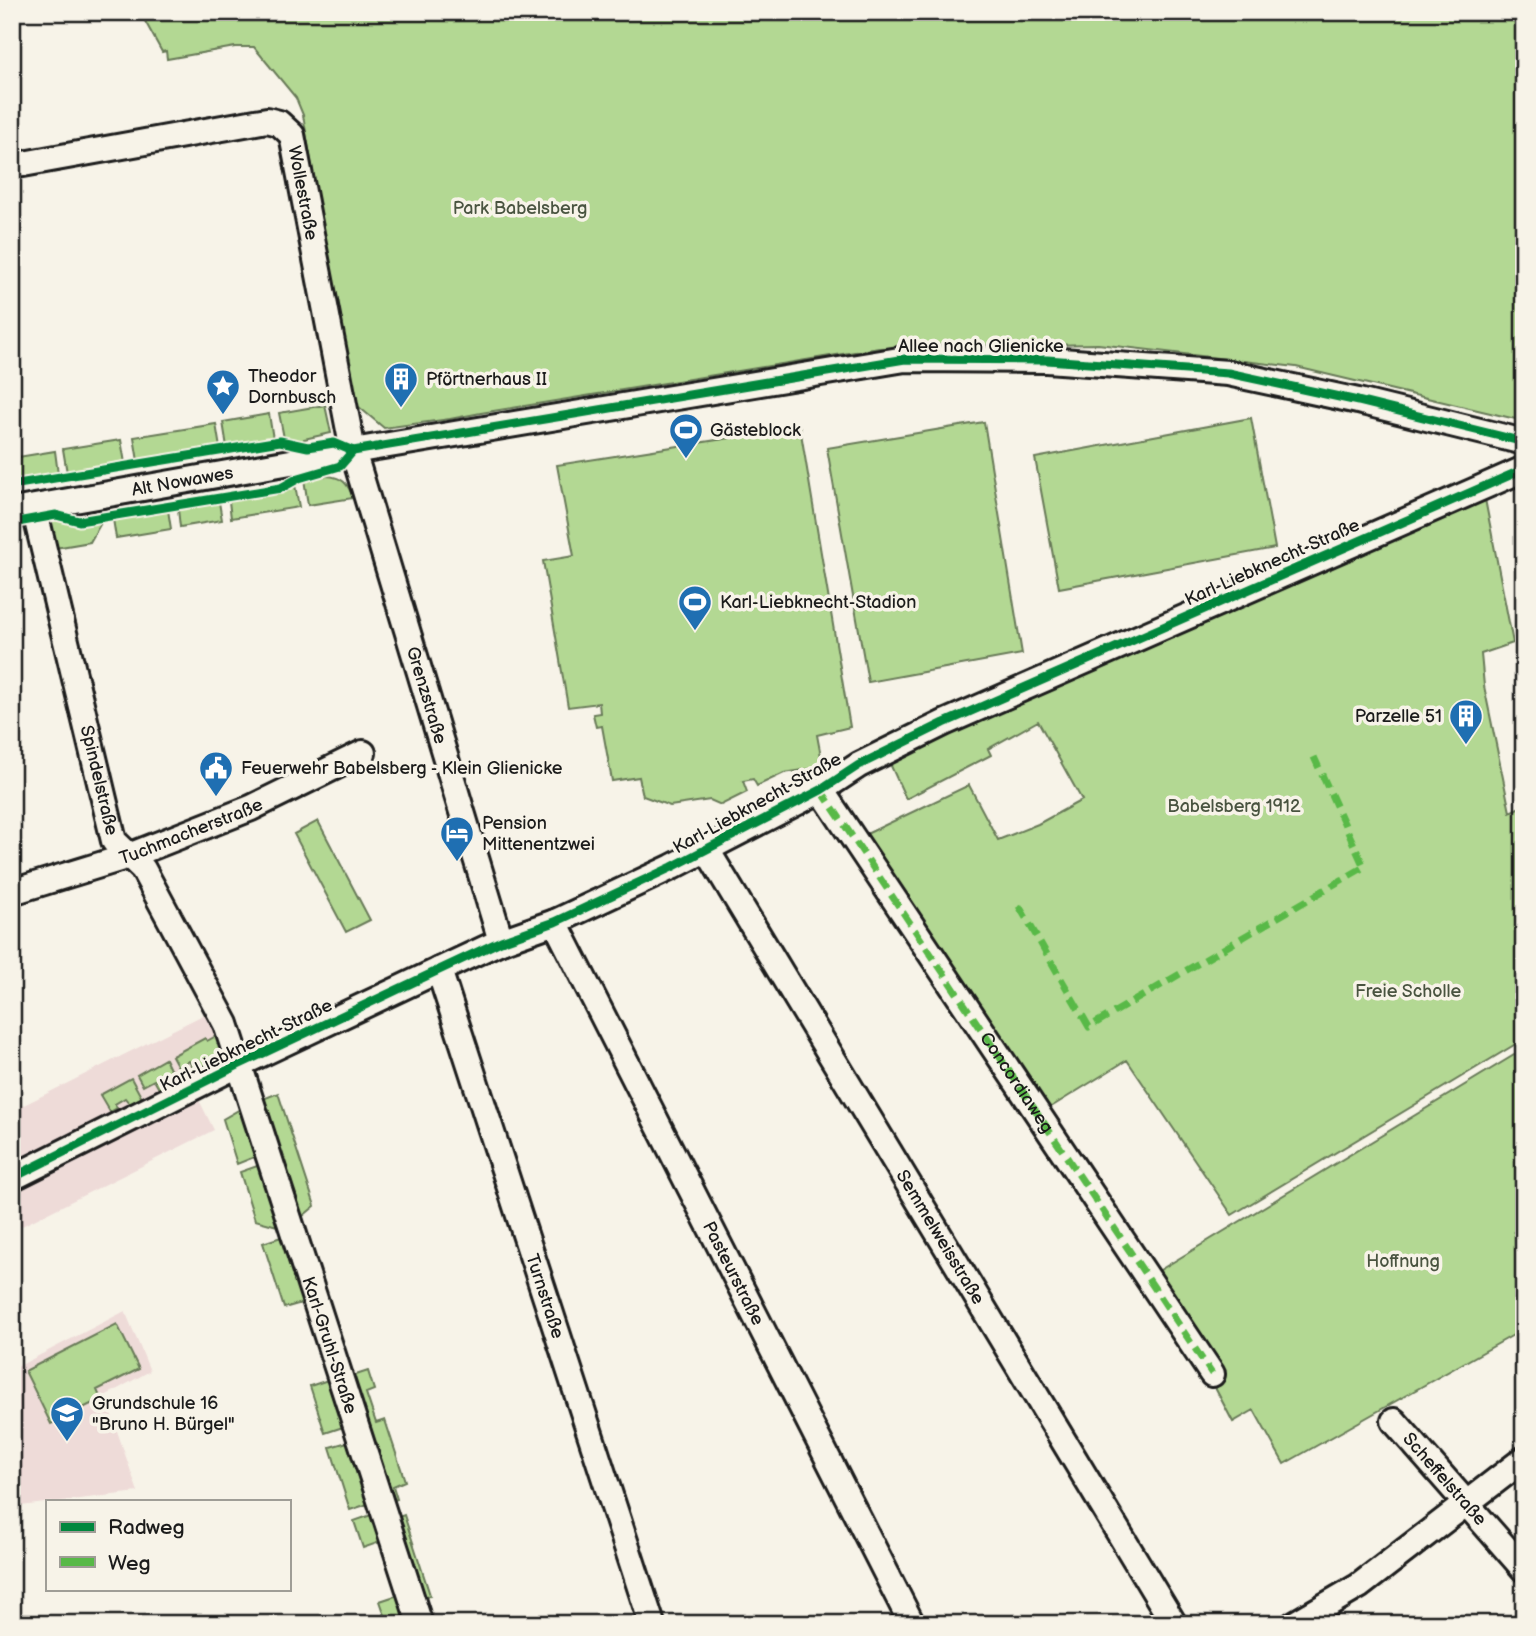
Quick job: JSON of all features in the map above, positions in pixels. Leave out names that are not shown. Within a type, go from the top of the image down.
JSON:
[{"type":"street","name":"Wollestraße","points":[[12,166],[267,120],[284,126],[292,135],[353,451]]},
{"type":"street","name":"Allee nach Glienicke","points":[[353,451],[905,359],[1047,360],[1228,373],[1358,401],[1524,442]]},
{"type":"street","name":"Alt Nowawes","points":[[23,510],[353,451]]},
{"type":"street","name":"Grenzstraße","points":[[353,451],[501,941]]},
{"type":"street","name":"Karl-Liebknecht-Straße","points":[[12,1178],[238,1065],[439,970],[501,941],[555,922],[707,850],[821,790],[859,765],[944,723],[1524,469]]},
{"type":"street","name":"Spindelstraße","points":[[23,510],[114,841],[143,869],[226,1024],[238,1065]]},
{"type":"street","name":"Tuchmacherstraße","points":[[12,892],[129,856],[251,808],[363,753]]},
{"type":"street","name":"Concordiaweg","points":[[821,790],[1212,1374]]},
{"type":"street","name":"Semmelweisstraße","points":[[707,850],[1174,1624]]},
{"type":"street","name":"Pasteurstraße","points":[[555,922],[912,1624]]},
{"type":"street","name":"Turnstraße","points":[[439,970],[652,1624]]},
{"type":"street","name":"Karl-Gruhl-Straße","points":[[238,1065],[420,1624]]},
{"type":"street","name":"Scheffelstraße","points":[[1394,1421],[1524,1569]]},
{"type":"street","points":[[1294,1624],[1359,1586],[1524,1459]]},
{"type":"shaded area","points":[[205,1014],[226,1058],[199,1100],[214,1130],[12,1231],[12,1111]]},
{"type":"shaded area","name":"Grundschule 16 \"Bruno H. Bürgel\"","points":[[125,1311],[150,1371],[105,1396],[138,1492],[71,1500],[46,1500],[46,1503],[12,1507],[12,1357],[17,1367]]},
{"type":"green space","name":"Park Babelsberg","points":[[140,12],[1524,12],[1524,421],[1296,367],[1098,344],[879,348],[384,428],[353,402],[303,115],[296,98],[254,47],[235,47],[167,59],[166,51],[162,52]]},
{"type":"green space","points":[[325,405],[331,433],[304,439],[305,444],[284,438],[279,413]]},
{"type":"green space","points":[[269,414],[273,439],[227,447],[223,422]]},
{"type":"green space","points":[[1251,418],[1275,548],[1059,588],[1035,458]]},
{"type":"green space","points":[[984,422],[1022,654],[868,682],[827,448]]},
{"type":"green space","points":[[216,424],[220,448],[138,461],[134,437]]},
{"type":"green space","name":"Karl-Liebknecht-Stadion","points":[[800,427],[850,727],[817,735],[823,767],[784,773],[757,786],[753,779],[743,781],[747,792],[721,805],[710,800],[670,806],[643,796],[639,777],[612,781],[602,726],[596,727],[593,714],[600,713],[599,703],[568,707],[543,561],[574,556],[557,465]]},
{"type":"green space","points":[[121,440],[125,463],[67,473],[63,449]]},
{"type":"green space","points":[[55,451],[58,474],[12,481],[12,458]]},
{"type":"green space","points":[[327,476],[344,482],[353,498],[308,505],[304,479]]},
{"type":"green space","points":[[295,485],[299,507],[231,518],[229,501],[283,492]]},
{"type":"green space","name":"Babelsberg 1912","points":[[1484,494],[1513,643],[1481,654],[1484,686],[1510,812],[1524,805],[1524,1039],[1232,1215],[1127,1060],[1043,1112],[858,838],[969,785],[998,840],[1038,824],[1082,800],[1038,721],[988,749],[991,755],[906,799],[886,755]]},
{"type":"green space","points":[[219,502],[222,520],[180,527],[178,509]]},
{"type":"green space","points":[[168,510],[171,529],[116,538],[113,519]]},
{"type":"green space","points":[[52,518],[79,524],[102,521],[90,542],[49,549],[46,529]]},
{"type":"green space","points":[[318,821],[370,920],[346,932],[294,834]]},
{"type":"green space","points":[[216,1036],[220,1047],[218,1056],[201,1068],[203,1072],[197,1076],[189,1061],[178,1067],[172,1056],[205,1038],[207,1041]]},
{"type":"green space","name":"Hoffnung","points":[[1524,1049],[1524,1329],[1284,1464],[1254,1410],[1233,1422],[1155,1273]]},
{"type":"green space","points":[[165,1059],[177,1084],[162,1094],[154,1080],[143,1086],[137,1075]]},
{"type":"green space","points":[[131,1078],[144,1102],[133,1108],[125,1098],[115,1104],[117,1108],[110,1112],[100,1095]]},
{"type":"green space","points":[[278,1093],[315,1206],[297,1221],[258,1101]]},
{"type":"green space","points":[[242,1108],[257,1156],[237,1164],[223,1119]]},
{"type":"green space","points":[[260,1165],[281,1227],[255,1220],[240,1172]]},
{"type":"green space","points":[[284,1236],[305,1302],[284,1308],[263,1243]]},
{"type":"green space","points":[[117,1324],[139,1369],[97,1390],[101,1399],[51,1424],[25,1371]]},
{"type":"green space","points":[[368,1371],[374,1390],[366,1393],[376,1423],[385,1420],[405,1481],[393,1486],[397,1499],[391,1501],[350,1377]]},
{"type":"green space","points":[[331,1379],[346,1426],[325,1433],[310,1386]]},
{"type":"green space","points":[[351,1441],[371,1503],[350,1510],[330,1447]]},
{"type":"green space","points":[[374,1514],[383,1541],[363,1548],[354,1521]]},
{"type":"green space","points":[[404,1515],[430,1595],[422,1598],[396,1518]]},
{"type":"green space","points":[[401,1594],[411,1624],[388,1624],[380,1601]]},
{"type":"marked path","points":[[1019,906],[1089,1027],[1364,867],[1314,757]]},
{"type":"marked path","points":[[821,790],[1212,1374]]},
{"type":"cycle path","points":[[353,451],[905,359],[1047,360],[1228,373],[1358,401],[1524,442]]},
{"type":"cycle path","points":[[12,485],[280,441],[308,447],[334,443],[353,451]]},
{"type":"cycle path","points":[[12,523],[56,515],[79,521],[281,488],[299,478],[340,466],[353,451]]},
{"type":"cycle path","points":[[12,1178],[238,1065],[439,970],[501,941],[555,922],[672,867],[821,790],[859,765],[944,723],[1524,469]]},
{"type":"place","name":"Pförtnerhaus II","points":[[401,409]]},
{"type":"place","name":"Theodor Dornbusch","points":[[223,416]]},
{"type":"place","name":"Gästeblock","points":[[686,460]]},
{"type":"place","name":"Karl-Liebknecht-Stadion","points":[[695,632]]},
{"type":"place","name":"Parzelle 51","points":[[1466,746]]},
{"type":"place","name":"Feuerwehr Babelsberg - Klein Glienicke","points":[[216,798]]},
{"type":"place","name":"Pension Mittenentzwei","points":[[457,863]]},
{"type":"place","name":"Grundschule 16 \"Bruno H. Bürgel\"","points":[[67,1443]]},
{"type":"park label","name":"Freie Scholle","points":[[1408,991]]}]
